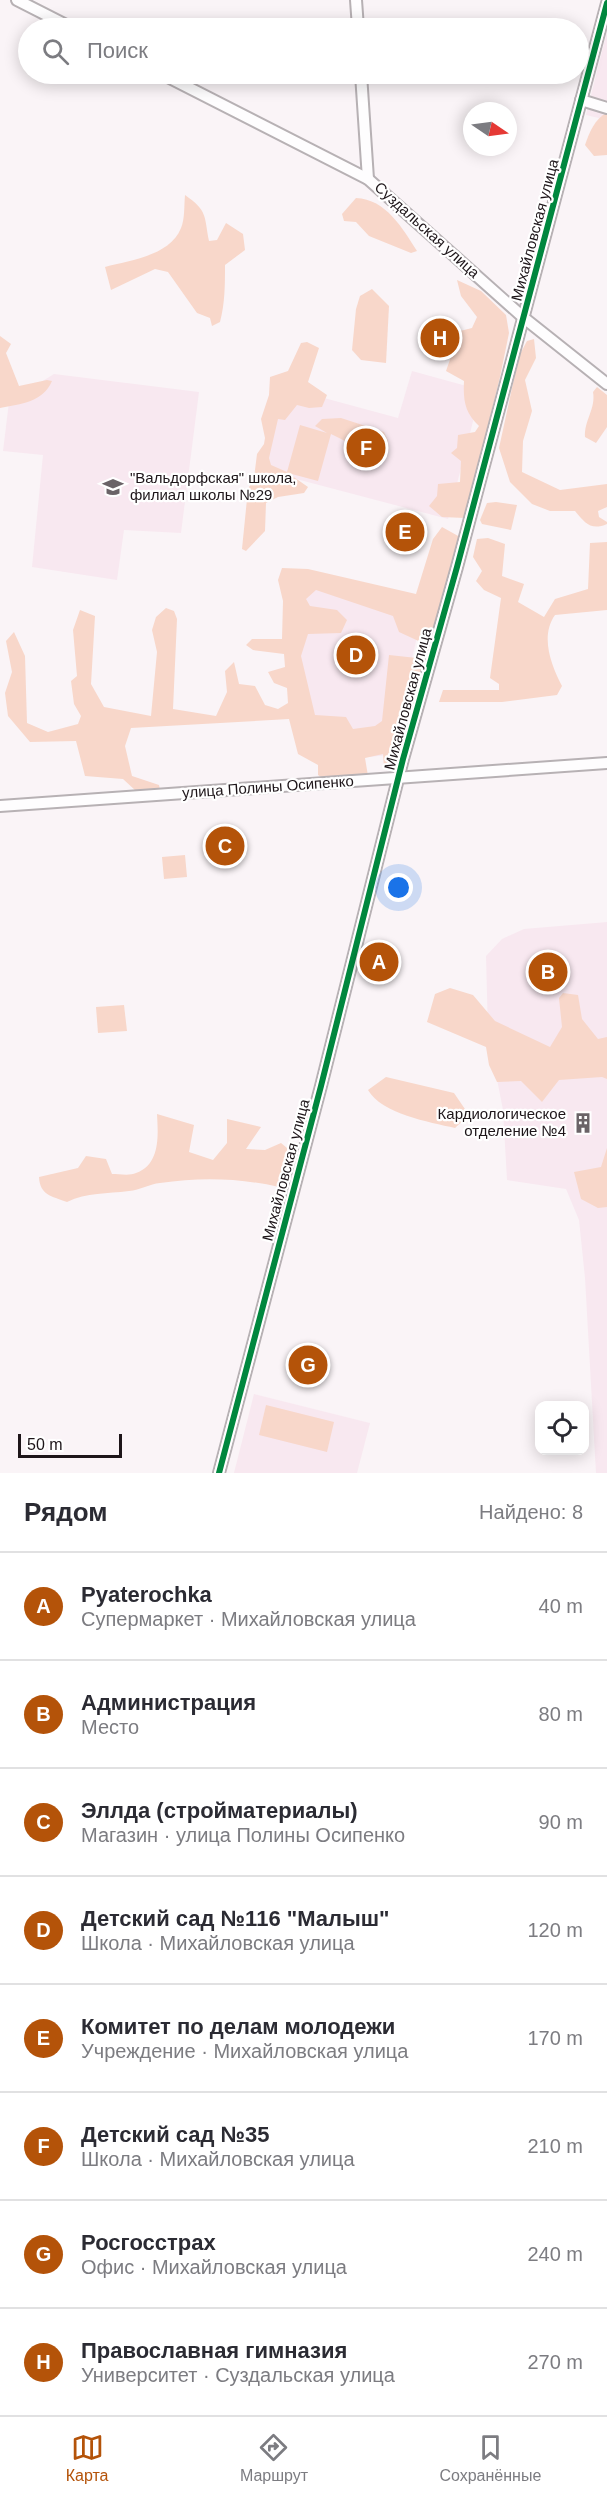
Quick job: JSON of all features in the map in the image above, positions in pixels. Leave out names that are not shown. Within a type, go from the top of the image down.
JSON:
[{"type":"street","points":[[18,0],[53,18]]},
{"type":"street","points":[[356,0],[357,18]]},
{"type":"street","name":"Михайловская улица","points":[[589,70],[607,3]]},
{"type":"street","name":"Суздальская улица","points":[[182,84],[368,179],[524,318],[607,384]]},
{"type":"street","points":[[362,84],[368,179]]},
{"type":"street","name":"Михайловская улица","points":[[219,1473],[399,778],[585,84]]},
{"type":"street","points":[[581,100],[607,108]]},
{"type":"street","name":"улица Полины Осипенко","points":[[0,806],[607,763]]},
{"type":"shaded area","points":[[607,32],[607,120],[586,115]]},
{"type":"shaded area","points":[[607,113],[607,155],[594,156],[585,145],[596,122]]},
{"type":"shaded area","points":[[185,195],[198,205],[204,215],[209,241],[217,240],[226,223],[243,234],[245,250],[225,265],[222,315],[220,322],[212,326],[210,318],[197,313],[168,272],[155,269],[111,290],[105,267],[137,259],[168,245],[181,228]]},
{"type":"shaded area","points":[[356,198],[367,200],[385,209],[417,251],[411,253],[369,236],[356,222],[344,221],[342,214]]},
{"type":"shaded area","points":[[457,280],[481,291],[506,315],[509,333],[465,518],[442,517],[429,506],[437,496],[438,484],[460,482],[461,461],[451,453],[457,448],[458,435],[475,432],[479,426],[466,406],[464,381],[446,371],[460,331],[472,328],[477,317],[461,296]]},
{"type":"shaded area","points":[[372,289],[389,306],[386,363],[361,360],[352,350],[356,309],[360,296]]},
{"type":"shaded area","points":[[0,336],[11,344],[6,353],[19,386],[52,381],[43,394],[37,398],[0,408]]},
{"type":"shaded area","points":[[534,339],[536,358],[525,380],[532,411],[523,441],[522,472],[560,490],[607,484],[607,507],[598,511],[599,517],[607,524],[592,526],[575,511],[550,511],[532,504],[510,482],[499,448],[519,356],[527,341]]},
{"type":"shaded area","points":[[307,342],[319,348],[308,382],[327,395],[322,407],[309,408],[297,405],[285,420],[278,419],[269,458],[271,465],[287,472],[300,425],[327,433],[315,426],[322,419],[341,418],[384,432],[388,441],[385,448],[345,441],[331,434],[318,481],[288,473],[308,487],[304,493],[278,497],[266,503],[265,531],[246,551],[242,549],[248,489],[254,478],[257,454],[264,444],[261,419],[269,395],[270,377],[288,371],[301,343]]},
{"type":"shaded area","points":[[412,371],[481,390],[448,519],[262,470],[276,385],[398,418]]},
{"type":"shaded area","name":"\"Вальдорфская\" школа, филиал школы №29","points":[[54,374],[199,392],[181,533],[124,530],[117,580],[32,567],[43,455],[3,451],[9,402]]},
{"type":"shaded area","points":[[597,387],[607,395],[607,427],[596,443],[585,437],[585,431],[593,404],[593,392]]},
{"type":"shaded area","points":[[487,503],[517,505],[511,530],[482,524],[480,520]]},
{"type":"shaded area","points":[[442,527],[460,537],[431,639],[425,644],[399,632],[393,616],[316,590],[306,599],[310,606],[337,610],[347,620],[341,633],[308,634],[301,656],[315,715],[346,717],[353,729],[375,726],[382,721],[389,655],[426,659],[395,769],[384,768],[383,754],[365,758],[368,776],[327,781],[318,775],[318,765],[298,754],[289,719],[131,728],[125,746],[132,776],[159,785],[160,790],[136,791],[123,779],[85,776],[76,741],[30,742],[8,716],[5,693],[12,672],[6,641],[14,632],[25,656],[27,723],[48,732],[78,724],[81,716],[74,704],[71,681],[77,676],[73,630],[80,610],[95,616],[91,684],[104,707],[151,716],[157,652],[152,630],[156,617],[166,608],[174,611],[177,619],[173,709],[216,716],[227,692],[225,671],[234,662],[239,684],[255,686],[265,705],[278,709],[288,703],[287,688],[274,683],[268,672],[285,667],[284,654],[253,650],[246,645],[252,639],[282,639],[283,601],[278,580],[282,568],[308,569],[416,594],[433,539]]},
{"type":"shaded area","points":[[488,538],[505,544],[502,576],[524,584],[518,602],[544,617],[555,599],[588,589],[590,543],[607,542],[607,610],[555,615],[548,632],[551,660],[562,686],[557,695],[502,702],[439,702],[443,690],[499,690],[499,684],[490,678],[501,598],[484,590],[476,581],[482,571],[473,557],[477,539]]},
{"type":"shaded area","points":[[291,574],[424,606],[390,755],[312,762]]},
{"type":"shaded area","points":[[185,855],[187,877],[164,879],[162,857]]},
{"type":"shaded area","points":[[607,922],[607,1473],[596,1473],[585,1278],[579,1220],[566,1189],[507,1180],[503,1110],[488,1033],[486,956],[502,939],[524,929]]},
{"type":"shaded area","points":[[450,988],[473,995],[495,1021],[550,1047],[562,1027],[559,998],[563,993],[578,995],[582,1019],[598,1039],[607,1037],[607,1079],[602,1077],[559,1080],[542,1102],[521,1081],[497,1082],[489,1065],[486,1047],[427,1022],[435,994]]},
{"type":"shaded area","points":[[124,1005],[127,1031],[98,1033],[96,1007]]},
{"type":"shaded area","points":[[386,1077],[454,1093],[469,1115],[455,1128],[420,1120],[395,1111],[375,1098],[368,1090]]},
{"type":"shaded area","points":[[157,1114],[194,1125],[189,1152],[213,1160],[227,1143],[227,1119],[261,1127],[246,1149],[265,1150],[281,1143],[287,1148],[287,1166],[279,1187],[235,1180],[190,1180],[90,1195],[67,1202],[47,1194],[42,1188],[39,1177],[78,1168],[86,1156],[106,1159],[112,1174],[131,1174],[144,1169],[154,1156],[156,1148]]},
{"type":"shaded area","points":[[607,1148],[607,1207],[598,1208],[581,1199],[574,1172],[601,1167]]},
{"type":"shaded area","points":[[254,1394],[370,1423],[357,1473],[234,1473]]},
{"type":"shaded area","points":[[266,1405],[334,1422],[327,1452],[259,1435]]},
{"type":"cycle path","points":[[589,71],[607,3]]},
{"type":"cycle path","points":[[219,1473],[321,1086],[403,759],[457,567],[585,84]]},
{"type":"place","name":"Православная гимназия","points":[[440,338]]},
{"type":"place","name":"Детский сад №35","points":[[366,448]]},
{"type":"place","name":"\"Вальдорфская\" школа, филиал школы №29","points":[[113,487]]},
{"type":"place","name":"Комитет по делам молодежи","points":[[405,532]]},
{"type":"place","name":"Детский сад №116 \"Малыш\"","points":[[356,655]]},
{"type":"place","name":"Эллда (стройматериалы)","points":[[225,846]]},
{"type":"place","name":"Pyaterochka","points":[[379,962]]},
{"type":"place","name":"Администрация","points":[[548,972]]},
{"type":"place","name":"Кардиологическое отделение №4","points":[[583,1123]]},
{"type":"place","name":"Росгосстрах","points":[[308,1365]]}]
